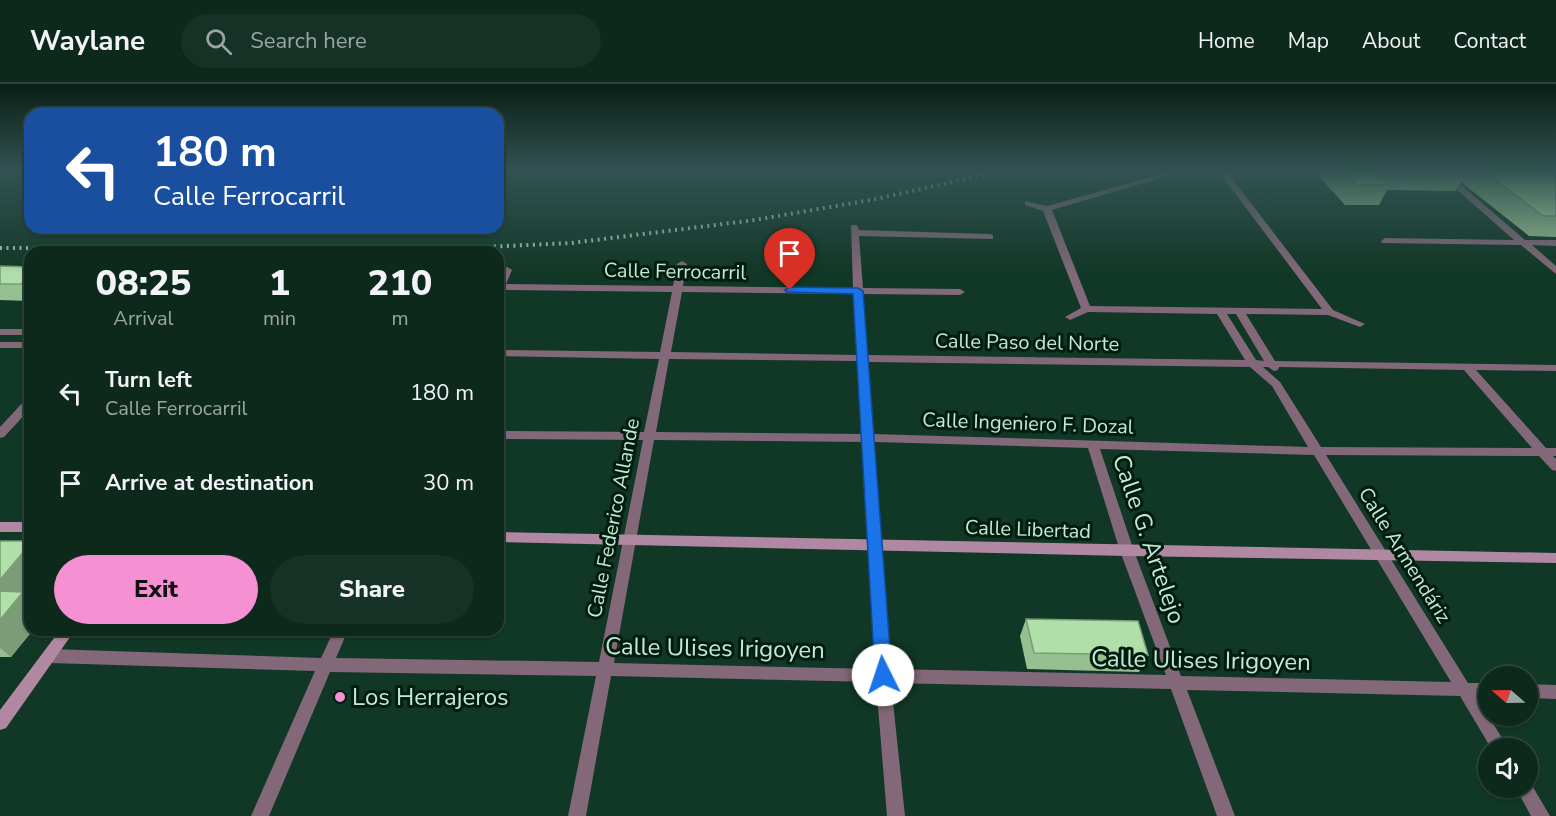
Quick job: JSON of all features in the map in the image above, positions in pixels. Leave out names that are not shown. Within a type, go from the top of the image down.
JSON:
[{"type":"street","points":[[1038,206],[1047,209],[1057,206]]},
{"type":"street","points":[[1249,206],[1329,312]]},
{"type":"street","points":[[1480,206],[1556,271]]},
{"type":"street","points":[[1047,209],[1086,309]]},
{"type":"street","points":[[896,816],[883,675],[854,230],[990,237]]},
{"type":"street","points":[[1385,241],[1556,243]]},
{"type":"street","name":"Calle Federico Allande","points":[[577,816],[682,264]]},
{"type":"street","points":[[504,277],[507,270]]},
{"type":"street","name":"Calle Ferrocarril","points":[[504,289],[677,288],[960,292]]},
{"type":"street","points":[[1070,317],[1086,309],[1329,312],[1360,324]]},
{"type":"street","name":"Calle Armendáriz","points":[[1221,312],[1253,364],[1276,384],[1315,451],[1494,738]]},
{"type":"street","name":"Calle Armendáriz","points":[[1240,312],[1274,365],[1276,384]]},
{"type":"street","points":[[0,332],[24,332]]},
{"type":"street","points":[[0,345],[24,345]]},
{"type":"street","name":"Calle Paso del Norte","points":[[504,353],[1556,368]]},
{"type":"street","points":[[1466,366],[1550,452],[1556,466]]},
{"type":"street","points":[[0,434],[5,424],[24,407]]},
{"type":"street","name":"Calle Ingeniero F. Dozal","points":[[504,435],[869,438],[1315,451],[1550,452]]},
{"type":"street","name":"Calle G. Artelejo","points":[[1093,445],[1127,551],[1226,816]]},
{"type":"street","points":[[0,527],[24,527]]},
{"type":"street","name":"Calle Libertad","points":[[504,537],[1556,558]]},
{"type":"street","points":[[0,723],[64,636]]},
{"type":"street","points":[[260,816],[339,636]]},
{"type":"street","name":"Calle Ulises Irigoyen","points":[[50,656],[327,665],[604,669],[1478,690]]},
{"type":"street","points":[[1538,691],[1556,692]]},
{"type":"street","points":[[1530,798],[1541,816]]},
{"type":"building","points":[[1530,206],[1556,206],[1556,216],[1543,216]]},
{"type":"building","points":[[0,266],[24,267],[24,282],[21,284],[0,284]]},
{"type":"building","points":[[0,541],[24,541],[24,551],[0,580]]},
{"type":"building","points":[[0,591],[23,592],[0,620]]},
{"type":"building","points":[[1026,619],[1138,621],[1148,655],[1034,653]]},
{"type":"railway","points":[[504,246],[571,243],[755,220],[835,206]]},
{"type":"railway","points":[[0,248],[24,248]]},
{"type":"place","name":"Los Herrajeros","points":[[340,697]]},
{"type":"route","points":[[790,290],[858,291],[883,675]]}]
